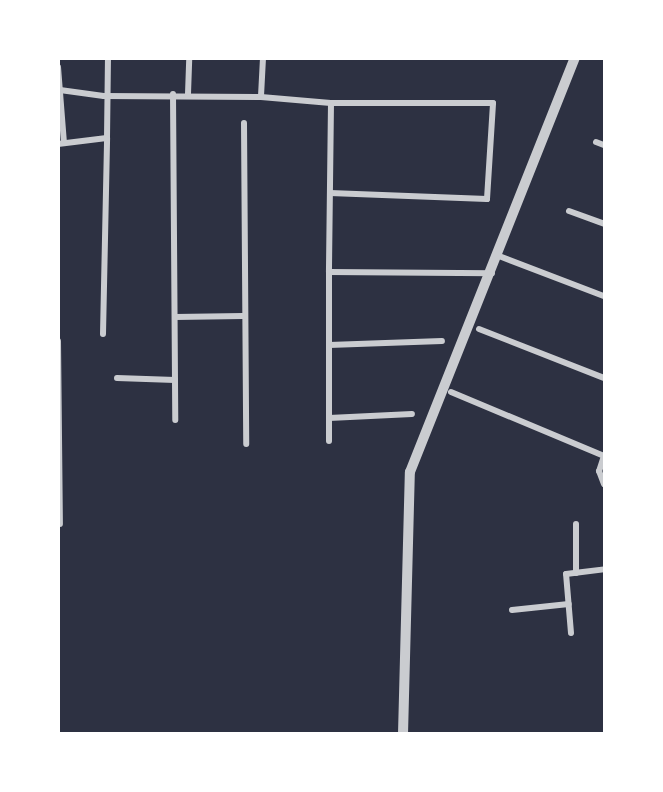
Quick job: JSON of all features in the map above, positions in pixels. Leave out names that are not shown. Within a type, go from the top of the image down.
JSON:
[{"type":"street","points":[[103,334],[107,138],[104,96],[108,58]]},
{"type":"street","points":[[188,94],[189,58]]},
{"type":"street","points":[[261,97],[263,58]]},
{"type":"street","points":[[403,734],[410,472],[499,256],[574,58]]},
{"type":"street","points":[[58,67],[61,143],[107,138]]},
{"type":"street","points":[[60,90],[104,96],[188,94],[331,103],[492,103],[487,199],[330,193]]},
{"type":"street","points":[[173,94],[175,420]]},
{"type":"street","points":[[329,441],[331,103]]},
{"type":"street","points":[[244,123],[243,316],[246,444]]},
{"type":"street","points":[[596,142],[604,145]]},
{"type":"street","points":[[569,211],[604,224]]},
{"type":"street","points":[[499,256],[604,296]]},
{"type":"street","points":[[329,272],[492,273]]},
{"type":"street","points":[[175,317],[243,316]]},
{"type":"street","points":[[479,329],[604,378]]},
{"type":"street","points":[[58,341],[60,524]]},
{"type":"street","points":[[329,345],[442,341]]},
{"type":"street","points":[[117,378],[175,380]]},
{"type":"street","points":[[451,392],[604,456],[599,471],[604,484]]},
{"type":"street","points":[[329,418],[412,414]]},
{"type":"street","points":[[576,524],[576,573]]},
{"type":"street","points":[[571,633],[566,574],[604,569]]},
{"type":"street","points":[[512,610],[569,604]]}]
